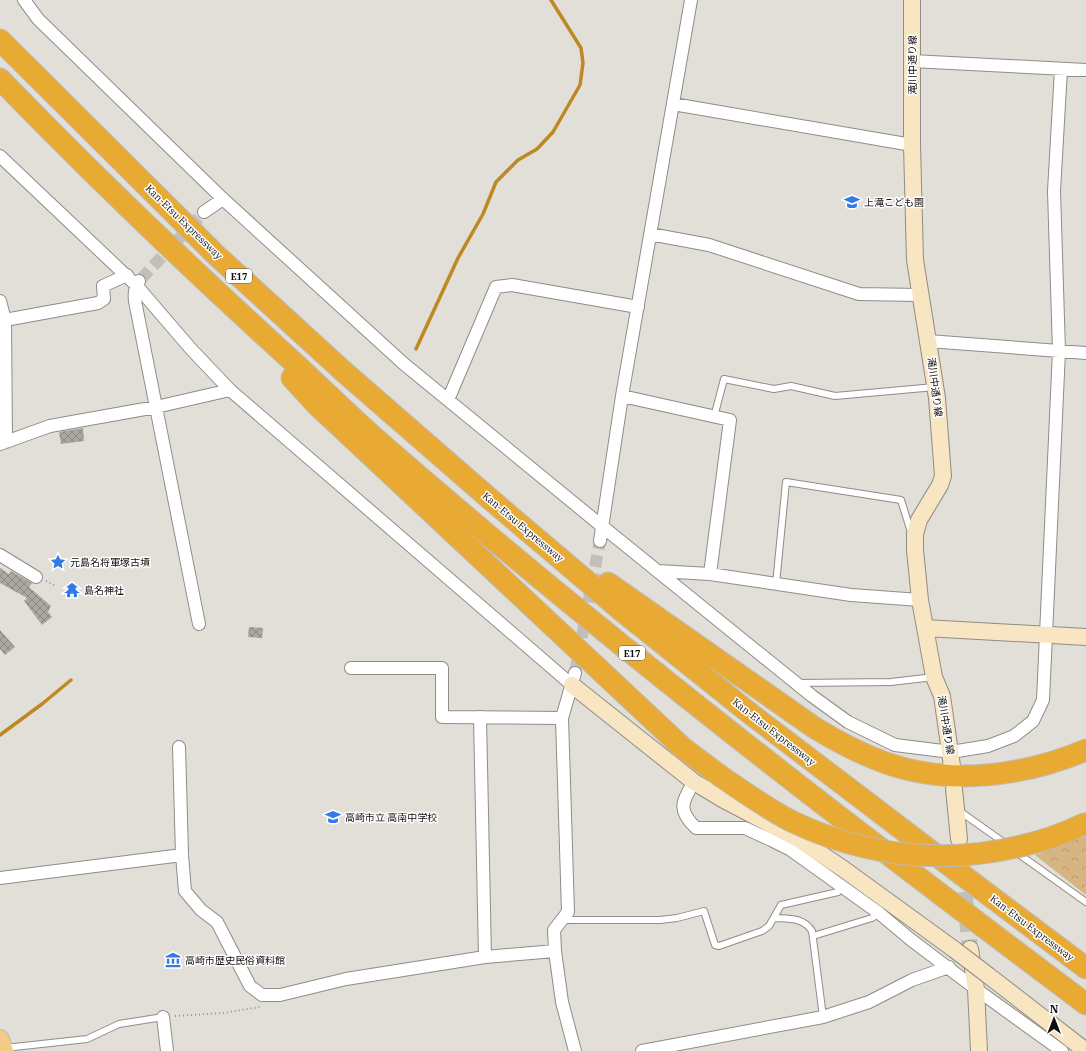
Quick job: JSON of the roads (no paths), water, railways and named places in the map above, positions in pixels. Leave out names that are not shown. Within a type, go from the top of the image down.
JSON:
[{"type":"highway","name":"Kan-Etsu Expressway","points":[[0,40],[221,259],[343,371],[490,499],[622,611],[752,715],[1086,968]]},
{"type":"highway","name":"E17","points":[[0,79],[63,144],[200,277],[382,444],[606,633],[932,888],[1086,1004]]},
{"type":"highway","points":[[200,277],[322,410],[683,748],[763,805],[790,820],[848,843],[872,849],[909,855],[947,857],[976,855],[1006,850],[1035,843],[1086,823]]},
{"type":"highway","points":[[490,499],[815,728],[843,745],[865,755],[887,764],[912,770],[947,775],[989,776],[1016,772],[1040,766],[1086,750]]},
{"type":"street","points":[[24,0],[38,19],[223,199],[404,364],[603,527],[796,683],[848,722],[895,745],[951,759],[1014,736],[1033,721],[1043,700],[1059,351],[1054,191],[1061,68]]},
{"type":"street","points":[[600,541],[622,396],[691,0]]},
{"type":"street","name":"滝川中通り線","points":[[912,0],[912,144],[915,260],[936,387],[943,476],[940,485],[918,520],[915,550],[920,600],[934,677],[942,696],[951,759]]},
{"type":"street","points":[[912,61],[1086,70]]},
{"type":"street","points":[[673,104],[912,144]]},
{"type":"street","points":[[0,156],[127,276],[139,282],[191,349],[230,390],[574,679],[694,782],[724,800],[800,840],[963,950],[988,976],[1086,1051]]},
{"type":"street","points":[[204,212],[223,199]]},
{"type":"street","points":[[650,234],[709,245],[859,294],[920,295]]},
{"type":"street","points":[[5,320],[98,303],[104,299],[103,286],[127,276]]},
{"type":"street","points":[[139,282],[134,296],[200,624]]},
{"type":"street","points":[[448,400],[496,287],[512,285],[638,307]]},
{"type":"street","points":[[0,300],[5,320],[3,443],[50,426],[156,407],[230,390]]},
{"type":"street","points":[[928,341],[1086,353]]},
{"type":"street","points":[[622,396],[730,420],[710,574]]},
{"type":"street","points":[[0,555],[36,577]]},
{"type":"street","points":[[658,571],[710,574],[851,595],[920,600]]},
{"type":"street","points":[[925,628],[1086,637]]},
{"type":"street","points":[[351,668],[442,668],[442,717],[562,718]]},
{"type":"street","points":[[574,679],[562,718],[568,912],[554,930],[555,951],[562,1002],[575,1051]]},
{"type":"street","points":[[480,717],[485,957]]},
{"type":"street","points":[[179,747],[182,855],[185,892],[201,910],[217,922],[250,986],[262,995],[280,995],[346,979],[485,957],[555,951]]},
{"type":"street","points":[[694,782],[684,799],[683,807],[685,815],[696,828],[746,828],[791,850],[879,913],[910,939],[949,967],[976,989],[1062,1051]]},
{"type":"street","points":[[954,789],[959,839]]},
{"type":"street","points":[[0,878],[182,855]]},
{"type":"street","points":[[963,950],[976,989],[979,1051]]},
{"type":"street","points":[[642,1051],[823,1017],[869,1002],[912,980],[949,967]]},
{"type":"street","points":[[163,1018],[168,1051]]},
{"type":"lane","points":[[714,416],[724,379],[774,389],[791,386],[835,396],[936,387]]},
{"type":"lane","points":[[776,584],[786,482],[901,500],[910,529],[916,534]]},
{"type":"lane","points":[[796,683],[891,682],[934,677]]},
{"type":"lane","points":[[957,809],[1086,902]]},
{"type":"lane","points":[[563,918],[569,920],[660,920],[677,918],[704,911],[715,945],[719,946],[762,931],[769,926],[781,905],[838,892],[842,887]]},
{"type":"lane","points":[[813,936],[872,918],[879,913]]},
{"type":"lane","points":[[774,918],[802,921],[807,924],[812,931],[823,1017]]},
{"type":"lane","points":[[3,1046],[87,1039],[119,1024],[163,1018]]},
{"type":"waterway","points":[[416,349],[458,258],[483,214],[496,182],[518,160],[537,149],[553,132],[580,85],[583,63],[581,48],[551,0]]},
{"type":"waterway","points":[[0,735],[42,704],[71,680]]},
{"type":"tunnel","points":[[141,279],[204,212]]},
{"type":"tunnel","points":[[575,673],[600,541]]},
{"type":"tunnel","points":[[962,868],[970,949]]},
{"type":"place","name":"上滝こども園","points":[[852,202]]},
{"type":"place","name":"元島名将軍塚古墳","points":[[58,562]]},
{"type":"place","name":"島名神社","points":[[72,590]]},
{"type":"place","name":"高崎市立 高南中学校","points":[[333,817]]},
{"type":"place","name":"高崎市歴史民俗資料館","points":[[173,960]]}]
